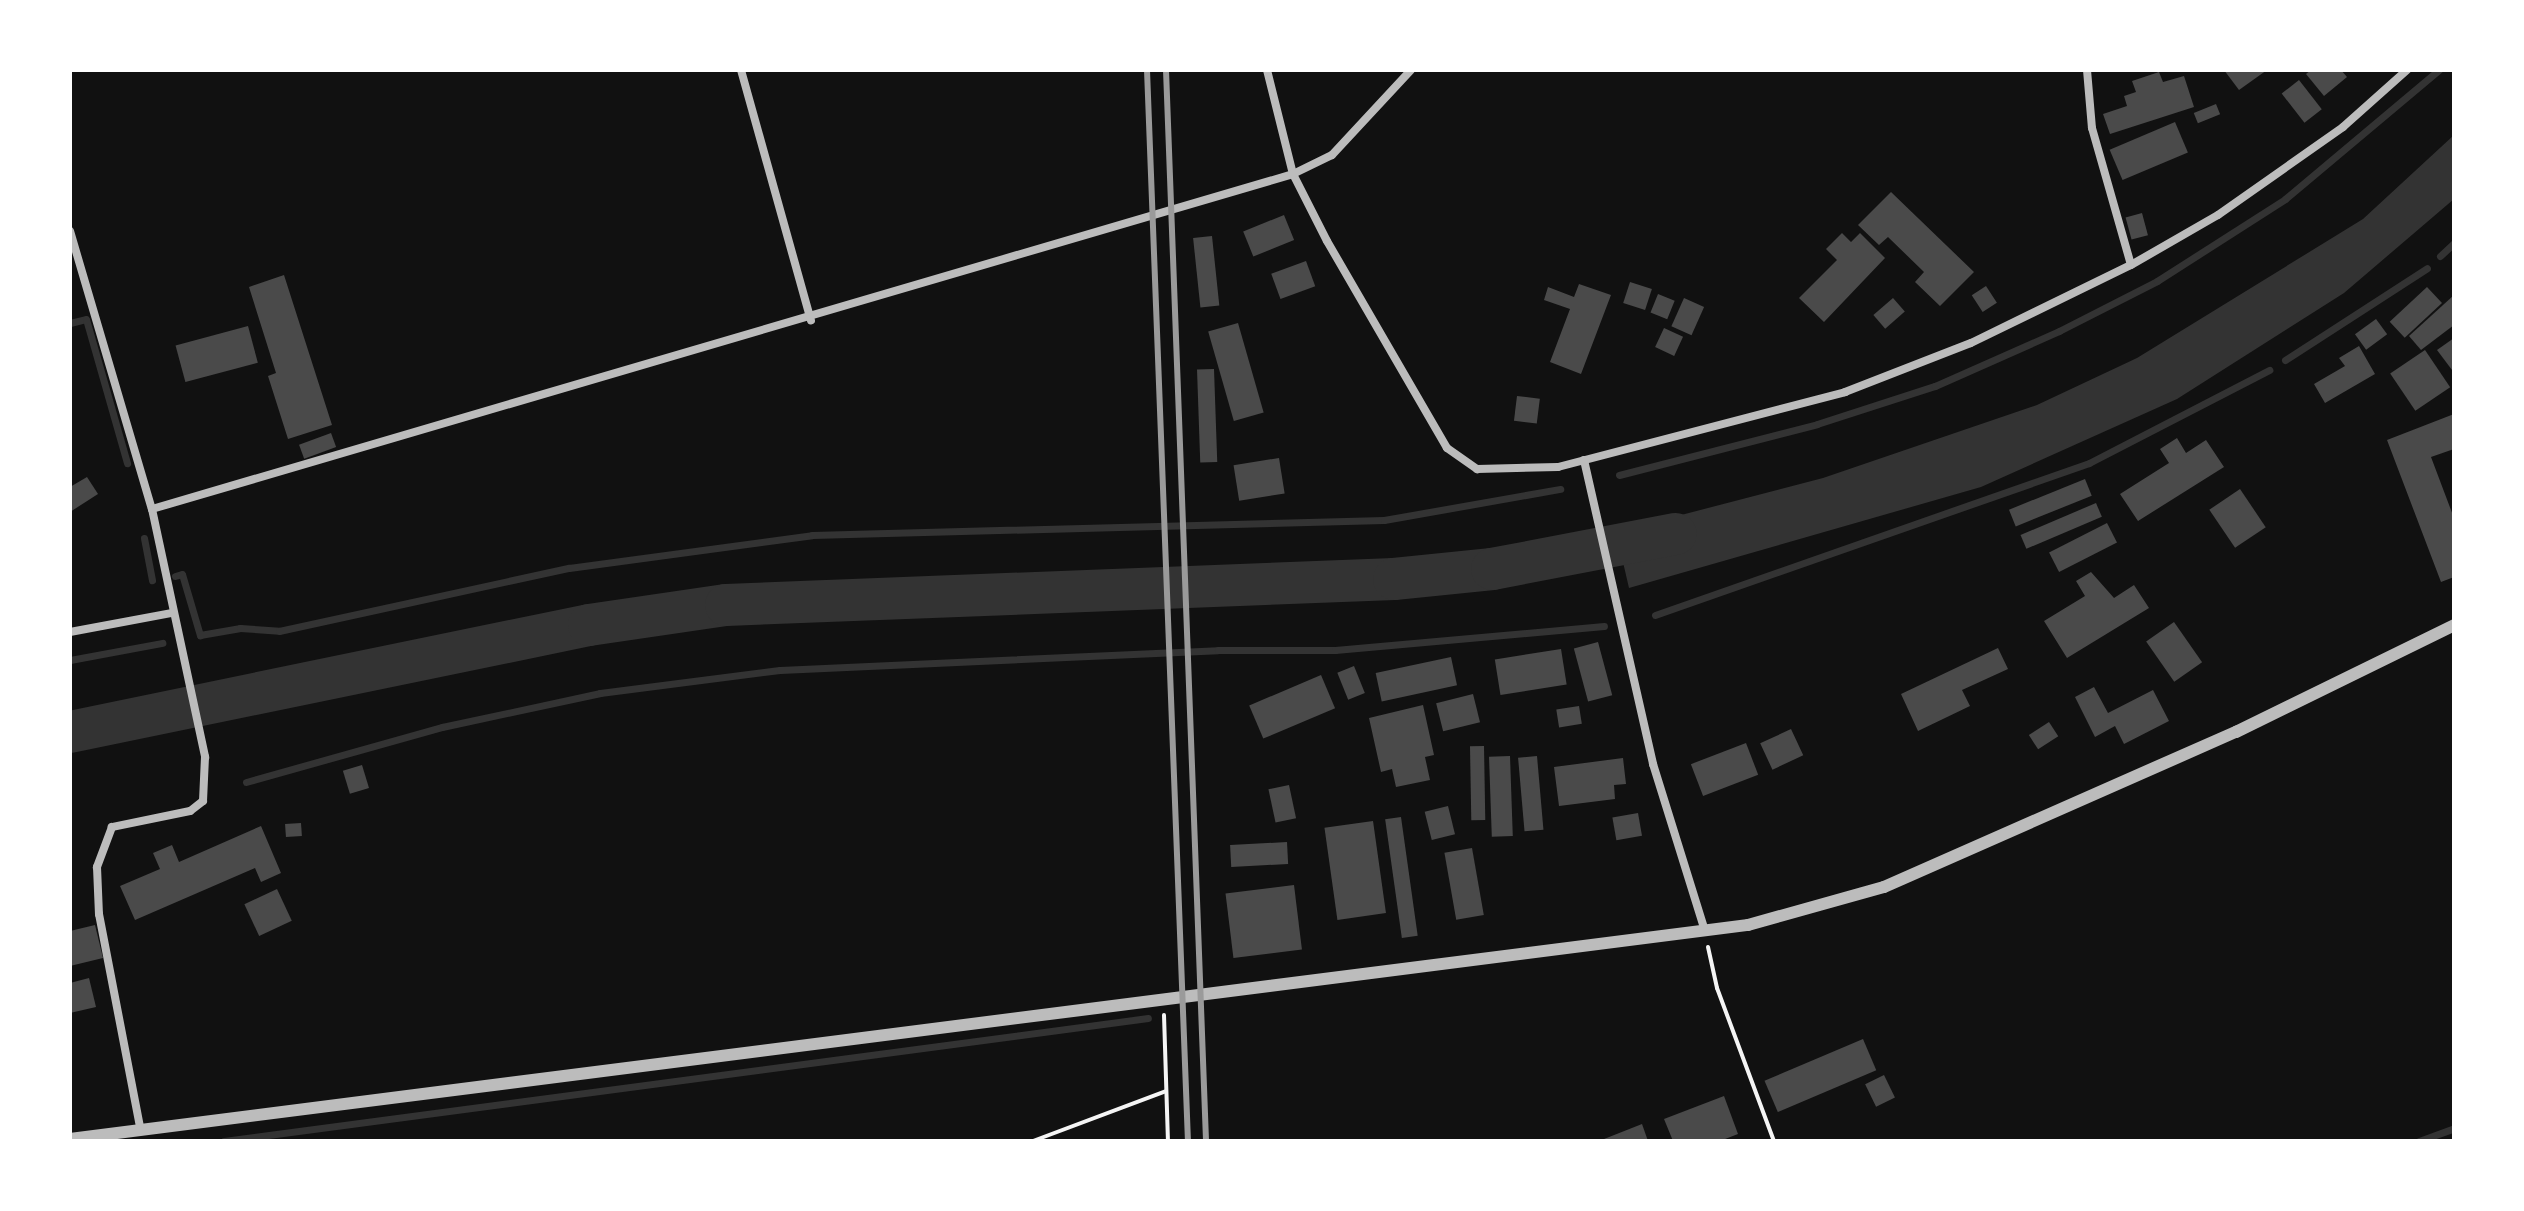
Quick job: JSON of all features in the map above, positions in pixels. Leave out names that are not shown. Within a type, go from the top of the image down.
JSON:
[{"type":"street","points":[[741,70],[811,320]]},
{"type":"street","points":[[1267,70],[1293,174],[1447,448],[1477,469],[1558,467],[1845,392],[1971,343],[2131,265],[2230,206],[2343,127],[2407,70]]},
{"type":"street","points":[[152,509],[811,320],[1293,174],[1332,155],[1411,70]]},
{"type":"street","points":[[2087,70],[2092,128],[2131,265]]},
{"type":"street","points":[[70,231],[152,509],[205,757],[203,801],[190,811],[112,827],[97,867],[99,914],[140,1126]]},
{"type":"street","points":[[1584,460],[1653,764],[1704,928]]},
{"type":"street","points":[[70,632],[172,613]]},
{"type":"street","points":[[70,1139],[140,1126],[1704,928],[1811,911],[1884,887],[2236,732],[2454,625]]},
{"type":"path","points":[[1704,928],[1717,988],[1774,1141]]},
{"type":"path","points":[[1163,996],[1168,1141]]},
{"type":"path","points":[[1033,1141],[1167,1091]]},
{"type":"shaded area","points":[[2454,135],[2454,199],[2344,293],[2177,399],[1981,487],[1629,588],[1616,532],[1823,478],[2037,405],[2137,358],[2363,219]]},
{"type":"building","points":[[2224,70],[2267,70],[2239,90]]},
{"type":"building","points":[[2311,70],[2341,70],[2347,77],[2324,96],[2306,74]]},
{"type":"building","points":[[2159,72],[2163,82],[2184,76],[2194,107],[2110,134],[2103,114],[2127,106],[2124,96],[2136,92],[2132,81]]},
{"type":"building","points":[[2299,80],[2322,109],[2304,123],[2282,94]]},
{"type":"building","points":[[2216,104],[2220,114],[2198,123],[2194,113]]},
{"type":"building","points":[[2175,122],[2188,152],[2123,180],[2110,150]]},
{"type":"building","points":[[1891,192],[1974,272],[1940,306],[1915,282],[1924,272],[1888,237],[1879,245],[1858,225]]},
{"type":"building","points":[[2142,213],[2148,235],[2132,240],[2126,217]]},
{"type":"building","points":[[1284,215],[1294,240],[1253,257],[1243,231]]},
{"type":"building","points":[[1842,233],[1851,242],[1860,233],[1885,258],[1824,322],[1799,298],[1837,260],[1826,249]]},
{"type":"building","points":[[1212,236],[1219,306],[1200,308],[1193,238]]},
{"type":"building","points":[[1306,261],[1315,286],[1280,299],[1271,274]]},
{"type":"building","points":[[284,275],[332,425],[288,439],[268,376],[276,373],[249,287]]},
{"type":"building","points":[[1630,282],[1652,289],[1645,310],[1623,303]]},
{"type":"building","points":[[1579,284],[1611,295],[1581,374],[1550,362],[1570,309],[1544,300],[1548,287],[1574,297]]},
{"type":"building","points":[[1986,286],[1997,303],[1983,312],[1972,295]]},
{"type":"building","points":[[2427,287],[2442,303],[2405,338],[2390,322]]},
{"type":"building","points":[[1658,294],[1675,301],[1667,319],[1651,313]]},
{"type":"building","points":[[2454,295],[2454,325],[2421,350],[2409,336]]},
{"type":"building","points":[[1684,298],[1704,307],[1691,335],[1671,326]]},
{"type":"building","points":[[1893,298],[1905,312],[1885,329],[1873,315]]},
{"type":"building","points":[[2376,319],[2387,334],[2366,350],[2355,334]]},
{"type":"building","points":[[1238,323],[1264,412],[1234,421],[1208,332]]},
{"type":"building","points":[[248,326],[258,363],[185,382],[176,345]]},
{"type":"building","points":[[1664,328],[1683,337],[1674,356],[1655,347]]},
{"type":"building","points":[[2454,338],[2454,369],[2452,370],[2437,350]]},
{"type":"building","points":[[2359,346],[2375,374],[2325,403],[2314,384],[2345,366],[2339,358]]},
{"type":"building","points":[[2425,350],[2450,387],[2415,411],[2390,373]]},
{"type":"building","points":[[1214,369],[1217,462],[1200,463],[1197,370]]},
{"type":"building","points":[[1517,396],[1540,399],[1537,424],[1514,421]]},
{"type":"building","points":[[2454,414],[2454,449],[2431,457],[2454,518],[2454,577],[2441,582],[2387,440]]},
{"type":"building","points":[[331,433],[336,447],[304,459],[299,445]]},
{"type":"building","points":[[2177,438],[2186,453],[2206,440],[2224,467],[2138,521],[2120,494],[2169,463],[2160,449]]},
{"type":"building","points":[[1279,458],[1285,494],[1239,501],[1234,465]]},
{"type":"building","points":[[87,477],[98,494],[70,512],[70,487]]},
{"type":"building","points":[[2085,479],[2092,496],[2016,526],[2009,510]]},
{"type":"building","points":[[2240,489],[2266,527],[2235,548],[2209,510]]},
{"type":"building","points":[[2096,503],[2102,517],[2026,549],[2021,535]]},
{"type":"building","points":[[2107,523],[2117,543],[2059,572],[2049,553]]},
{"type":"building","points":[[2091,572],[2114,598],[2134,585],[2149,608],[2067,658],[2044,621],[2085,596],[2076,581]]},
{"type":"building","points":[[2174,622],[2202,662],[2174,682],[2146,642]]},
{"type":"building","points":[[1598,642],[1612,695],[1588,702],[1574,648]]},
{"type":"building","points":[[1998,648],[2008,669],[1962,690],[1970,706],[1918,731],[1901,694]]},
{"type":"building","points":[[1561,649],[1567,685],[1500,695],[1495,659]]},
{"type":"building","points":[[1451,657],[1457,685],[1382,701],[1376,673]]},
{"type":"building","points":[[1354,666],[1365,693],[1348,700],[1337,673]]},
{"type":"building","points":[[1321,675],[1335,708],[1263,739],[1249,705]]},
{"type":"building","points":[[2094,687],[2108,713],[2153,690],[2169,721],[2124,744],[2115,726],[2095,737],[2075,697]]},
{"type":"building","points":[[1473,694],[1480,722],[1443,731],[1436,703]]},
{"type":"building","points":[[1423,705],[1434,755],[1425,757],[1430,780],[1396,787],[1392,769],[1381,772],[1369,718]]},
{"type":"building","points":[[1579,706],[1582,724],[1559,727],[1556,710]]},
{"type":"building","points":[[2049,722],[2058,736],[2038,749],[2029,735]]},
{"type":"building","points":[[1791,729],[1803,755],[1772,770],[1760,743]]},
{"type":"building","points":[[1746,743],[1758,775],[1703,796],[1691,764]]},
{"type":"building","points":[[1470,746],[1484,746],[1485,820],[1471,820]]},
{"type":"building","points":[[1510,756],[1513,836],[1492,837],[1489,757]]},
{"type":"building","points":[[1537,756],[1543,830],[1525,831],[1518,758]]},
{"type":"building","points":[[1623,758],[1626,784],[1614,785],[1615,799],[1559,806],[1554,767]]},
{"type":"building","points":[[362,765],[369,788],[350,794],[343,771]]},
{"type":"building","points":[[1289,785],[1296,818],[1276,823],[1268,789]]},
{"type":"building","points":[[1448,806],[1455,834],[1432,840],[1425,812]]},
{"type":"building","points":[[1638,813],[1642,836],[1616,840],[1612,818]]},
{"type":"building","points":[[1401,817],[1418,936],[1402,938],[1385,819]]},
{"type":"building","points":[[1373,821],[1386,913],[1337,920],[1324,828]]},
{"type":"building","points":[[301,823],[302,836],[286,837],[285,824]]},
{"type":"building","points":[[261,826],[281,873],[261,882],[255,868],[135,920],[120,886],[160,869],[153,853],[172,845],[179,862]]},
{"type":"building","points":[[1287,842],[1288,864],[1231,867],[1230,845]]},
{"type":"building","points":[[1472,848],[1484,915],[1456,920],[1444,853]]},
{"type":"building","points":[[1294,885],[1302,950],[1233,958],[1226,893]]},
{"type":"building","points":[[277,889],[292,921],[259,936],[244,904]]},
{"type":"building","points":[[95,925],[103,958],[70,966],[70,931]]},
{"type":"building","points":[[89,978],[96,1007],[70,1013],[70,983]]},
{"type":"building","points":[[1863,1039],[1876,1070],[1778,1112],[1765,1081]]},
{"type":"building","points":[[1884,1075],[1895,1097],[1876,1107],[1865,1084]]},
{"type":"building","points":[[1724,1096],[1738,1134],[1720,1141],[1673,1141],[1664,1119]]},
{"type":"building","points":[[1642,1124],[1648,1141],[1599,1141]]},
{"type":"waterway","points":[[1619,475],[1817,424],[1935,386],[2059,331],[2157,281],[2285,199],[2439,70]]},
{"type":"waterway","points":[[2440,256],[2454,243]]},
{"type":"waterway","points":[[2285,360],[2427,268]]},
{"type":"waterway","points":[[70,323],[86,319],[127,463]]},
{"type":"waterway","points":[[1655,615],[2089,463],[2269,370]]},
{"type":"waterway","points":[[175,576],[182,574],[200,635],[240,628],[279,631],[569,568],[812,535],[1384,520],[1560,489]]},
{"type":"waterway","points":[[70,732],[589,625],[726,605],[1394,579],[1492,569],[1676,534]]},
{"type":"waterway","points":[[144,538],[152,580]]},
{"type":"waterway","points":[[246,782],[442,727],[600,693],[780,670],[1218,650],[1335,650],[1604,626]]},
{"type":"waterway","points":[[70,660],[162,643]]},
{"type":"waterway","points":[[224,1141],[1148,1018]]},
{"type":"waterway","points":[[2419,1141],[2454,1128]]},
{"type":"railway","points":[[1147,70],[1188,1141]]},
{"type":"railway","points":[[1166,70],[1206,1141]]}]
